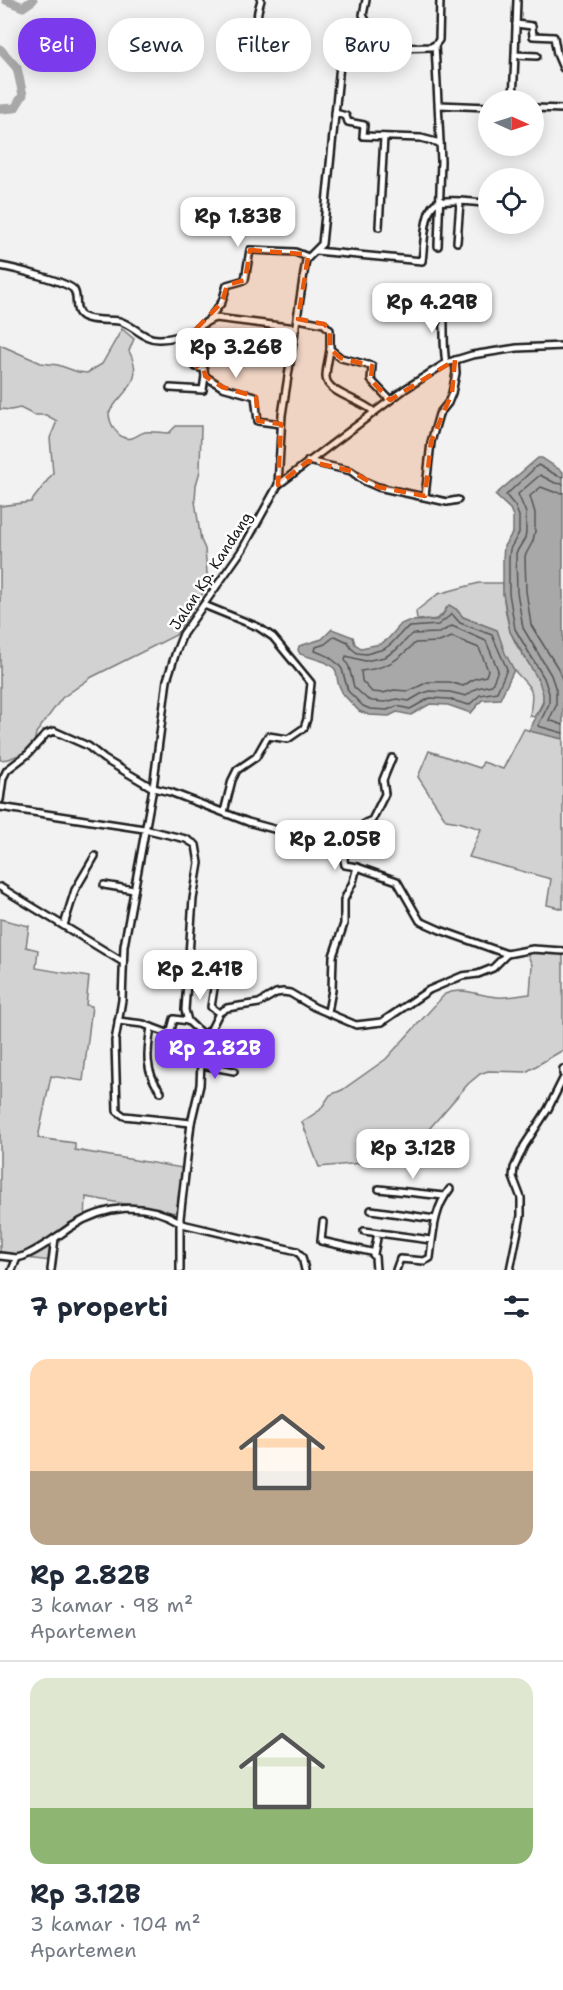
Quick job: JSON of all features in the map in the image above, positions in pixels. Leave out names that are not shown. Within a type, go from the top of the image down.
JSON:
[{"type":"street","points":[[257,18],[261,0]]},
{"type":"street","points":[[365,18],[363,15],[366,0]]},
{"type":"street","points":[[438,246],[440,143],[435,45],[438,40],[440,0]]},
{"type":"street","points":[[513,90],[517,0]]},
{"type":"street","points":[[516,24],[531,26],[533,36],[554,37],[556,54],[563,68]]},
{"type":"street","points":[[412,48],[435,45]]},
{"type":"street","points":[[515,55],[537,56]]},
{"type":"street","points":[[0,267],[33,274],[70,287],[75,293],[78,311],[83,316],[118,321],[152,339],[163,339],[196,329],[209,320],[222,302],[227,285],[245,280],[250,250],[295,252],[308,257],[322,244],[339,72]]},
{"type":"street","points":[[439,105],[478,107]]},
{"type":"street","points":[[544,108],[563,109]]},
{"type":"street","points":[[335,113],[346,116],[348,122],[364,125],[363,136],[421,138],[440,143]]},
{"type":"street","points":[[379,227],[384,137]]},
{"type":"street","points":[[316,251],[422,261],[428,214],[432,206],[440,202],[478,203]]},
{"type":"street","points":[[457,243],[460,202]]},
{"type":"street","name":"Jalan Kp. Kandang","points":[[191,1123],[124,1116],[118,1113],[114,1048],[122,1000],[126,933],[153,788],[167,680],[179,642],[242,550],[278,485],[282,424],[308,257]]},
{"type":"street","points":[[442,300],[445,315],[443,348],[446,363]]},
{"type":"street","points":[[209,320],[232,319],[296,328]]},
{"type":"street","points":[[298,319],[324,324],[330,330],[327,384],[332,389],[365,404],[374,412]]},
{"type":"street","points":[[170,388],[203,390],[204,369],[195,367],[196,329]]},
{"type":"street","points":[[278,485],[390,400],[446,363],[472,355],[517,348],[563,346]]},
{"type":"street","points":[[330,349],[341,358],[372,366],[371,380],[390,400]]},
{"type":"street","points":[[425,496],[431,442],[438,417],[448,403],[456,380],[455,360]]},
{"type":"street","points":[[205,376],[222,387],[255,396],[258,421],[282,424]]},
{"type":"street","points":[[308,461],[351,471],[378,488],[447,502],[458,500]]},
{"type":"street","points":[[204,605],[258,627],[273,637],[311,682],[304,728],[288,739],[268,736],[256,757],[237,770],[232,780],[224,812]]},
{"type":"street","points":[[0,800],[3,778],[8,770],[28,754],[46,734],[54,731],[88,746],[104,759],[153,788],[170,792],[248,822],[294,835],[340,843],[345,847]]},
{"type":"street","points":[[345,847],[354,844],[365,823],[372,820],[386,791],[383,780],[392,758]]},
{"type":"street","points":[[0,807],[144,829],[186,839],[193,842],[198,850],[199,873],[193,898],[185,1010],[188,1021],[202,1034],[202,1065],[191,1123],[180,1222],[180,1270]]},
{"type":"street","points":[[345,847],[345,865],[397,881],[423,922],[507,954],[533,949],[563,951]]},
{"type":"street","points":[[64,926],[75,890],[95,856]]},
{"type":"street","points":[[328,1012],[332,990],[333,956],[344,924],[344,900],[357,867]]},
{"type":"street","points":[[105,885],[134,890]]},
{"type":"street","points":[[0,887],[123,962]]},
{"type":"street","points":[[202,1034],[210,1031],[219,1012],[227,1008],[259,1003],[282,992],[290,993],[314,1007],[356,1025],[382,1022],[423,993],[457,977],[493,969],[507,954]]},
{"type":"street","points":[[187,976],[213,978],[215,982],[211,1007],[219,1012]]},
{"type":"street","points":[[118,1021],[138,1023],[167,1033],[171,1030],[174,1020],[188,1021]]},
{"type":"street","points":[[151,1027],[147,1065],[151,1077],[161,1092]]},
{"type":"street","points":[[202,1065],[234,1071]]},
{"type":"street","points":[[563,1069],[563,1074]]},
{"type":"street","points":[[510,1270],[521,1216],[521,1197],[513,1177],[514,1168],[524,1146],[548,1109],[563,1079]]},
{"type":"street","points":[[379,1189],[444,1196]]},
{"type":"street","points":[[396,1270],[400,1259],[424,1261],[429,1259],[435,1219],[444,1196],[450,1189]]},
{"type":"street","points":[[0,1256],[17,1258],[31,1253],[84,1220],[114,1209],[135,1208],[168,1215],[186,1225],[297,1251],[302,1257],[305,1270]]},
{"type":"street","points":[[371,1210],[435,1219]]},
{"type":"street","points":[[323,1222],[321,1238],[323,1242],[374,1254]]},
{"type":"street","points":[[364,1231],[431,1240]]},
{"type":"street","points":[[51,1270],[55,1238]]},
{"type":"street","points":[[376,1270],[374,1254],[377,1238]]},
{"type":"street","points":[[12,1270],[17,1258]]},
{"type":"highlighted area","points":[[250,250],[303,254],[308,257],[298,319],[324,324],[330,330],[330,349],[341,358],[372,366],[371,380],[390,400],[455,360],[452,393],[431,442],[425,496],[378,487],[351,471],[308,461],[278,485],[281,424],[258,421],[256,397],[222,387],[205,376],[204,369],[197,368],[196,329],[222,302],[227,285],[245,280]]},
{"type":"shaded area","points":[[122,329],[134,339],[129,351],[135,371],[134,379],[109,413],[116,431],[127,438],[145,432],[169,433],[176,426],[201,426],[200,471],[195,501],[201,540],[205,549],[208,585],[176,635],[92,677],[62,698],[36,733],[34,744],[28,751],[9,759],[0,760],[0,506],[31,502],[53,473],[50,438],[57,421],[46,415],[34,415],[20,408],[0,409],[0,345],[41,363],[87,373],[102,364]]},
{"type":"shaded area","points":[[479,583],[503,583],[506,613],[512,635],[538,677],[543,692],[541,707],[534,717],[530,716],[531,690],[508,661],[497,630],[463,617],[456,609],[447,607],[438,618],[417,619],[416,611],[438,594]]},
{"type":"shaded area","points":[[524,729],[563,739],[563,909],[547,905],[551,879],[469,857],[481,829],[446,820],[418,777],[429,751],[480,768],[483,762],[503,769]]},
{"type":"shaded area","points":[[0,919],[29,926],[26,947],[38,950],[36,968],[89,977],[86,1005],[92,1006],[83,1081],[51,1076],[38,1138],[75,1143],[75,1150],[183,1168],[176,1213],[86,1197],[85,1219],[57,1239],[51,1261],[26,1258],[14,1262],[0,1258]]},
{"type":"shaded area","points":[[545,947],[563,948],[563,1050],[526,1072],[488,1071],[480,1074],[468,1084],[410,1151],[395,1160],[319,1167],[302,1122],[320,1110],[330,1095],[342,1090],[386,1059],[445,994],[464,991],[509,997],[530,994],[532,965],[526,951]]},
{"type":"water","points":[[538,458],[542,458],[563,472],[563,739],[529,731],[543,703],[543,694],[539,681],[510,632],[503,594],[504,546],[513,532],[513,516],[510,509],[495,495]]},
{"type":"water","points":[[449,605],[463,617],[497,630],[514,670],[500,699],[482,700],[471,713],[448,705],[430,704],[411,715],[397,712],[389,716],[369,715],[359,711],[343,694],[334,668],[325,662],[300,654],[298,650],[299,646],[322,639],[332,629],[353,637],[355,644],[361,648],[380,644],[387,640],[401,624],[408,621],[437,620]]},
{"type":"waterway","points":[[6,0],[23,7],[33,0]]},
{"type":"waterway","points":[[0,49],[17,68],[23,95],[15,108],[0,109]]}]
